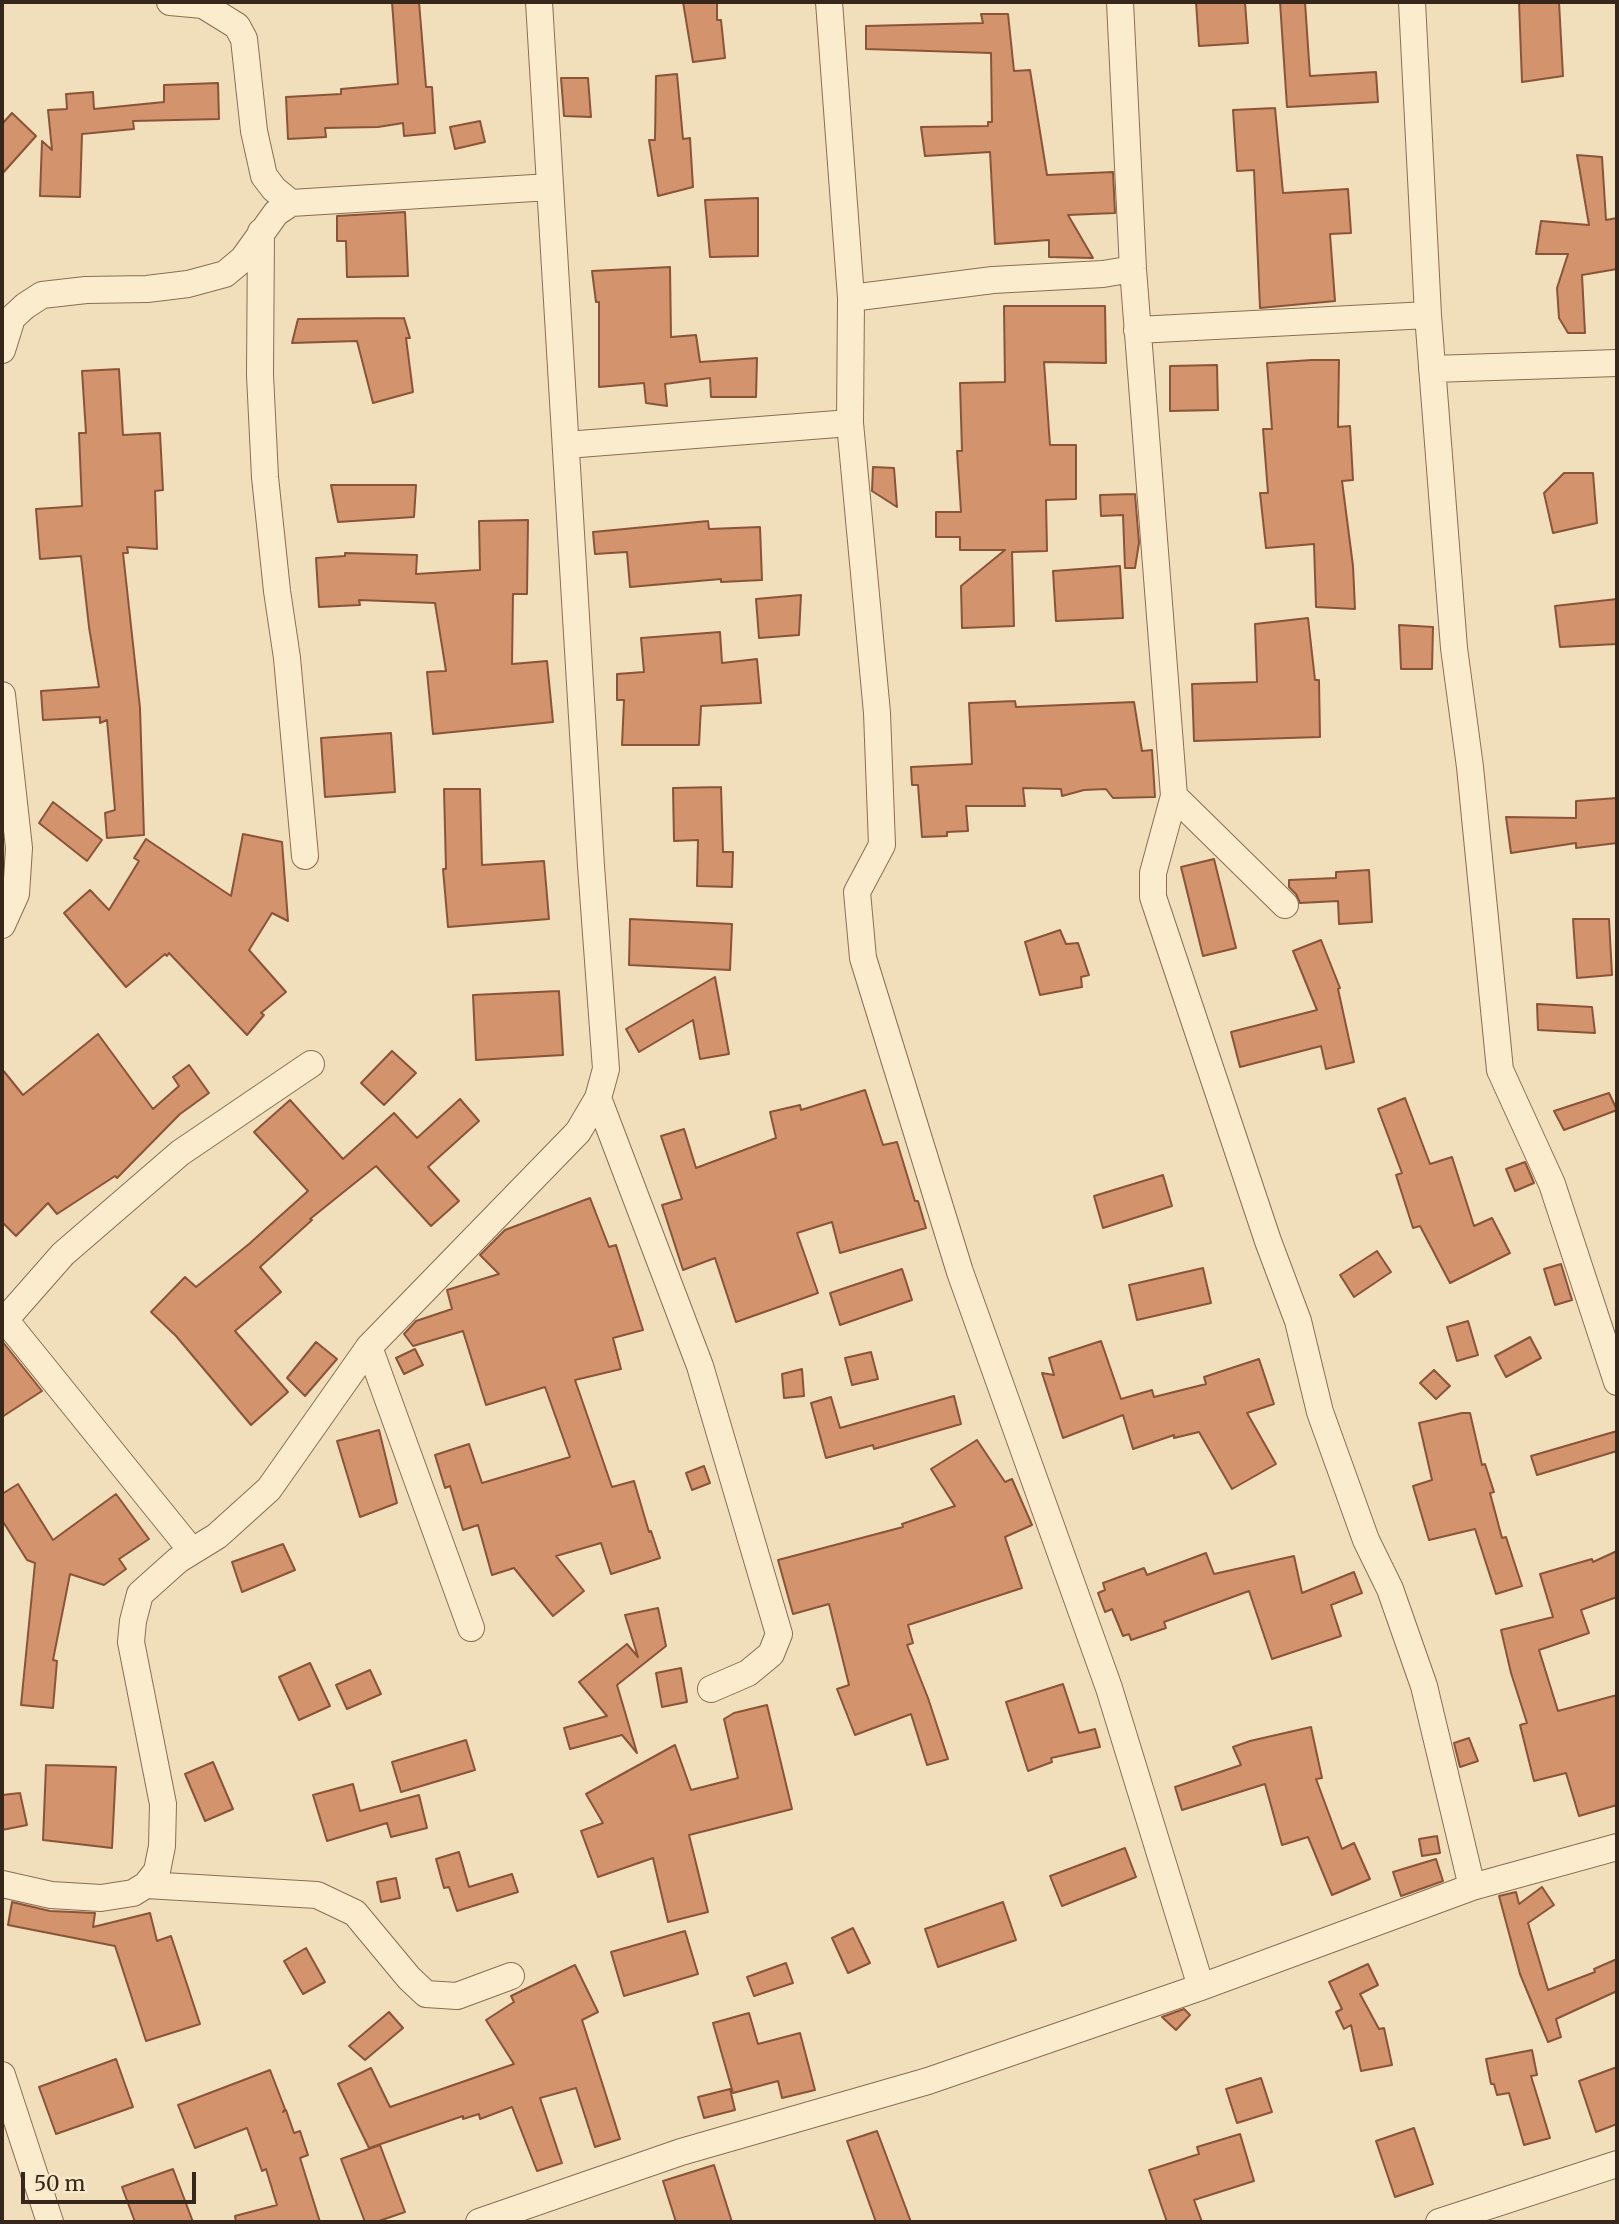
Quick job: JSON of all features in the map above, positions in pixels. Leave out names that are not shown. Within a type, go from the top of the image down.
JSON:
[{"type":"street","points":[[170,2],[203,5],[237,26],[244,40],[254,131],[264,176],[274,189],[291,203]]},
{"type":"street","points":[[2,1884],[51,1895],[101,1898],[133,1893],[146,1885],[157,1871],[162,1846],[163,1804],[131,1642],[132,1621],[140,1594],[178,1560],[217,1536],[270,1489],[369,1347],[578,1132],[598,1098],[606,1069],[590,852],[539,2]]},
{"type":"street","points":[[829,2],[851,298],[850,423],[877,713],[882,845],[857,892],[863,958],[960,1272],[1109,1688],[1200,1987]]},
{"type":"street","points":[[1120,2],[1137,330],[1174,796],[1153,873],[1153,897],[1268,1241],[1298,1321],[1320,1412],[1366,1541],[1390,1590],[1423,1686],[1472,1887]]},
{"type":"street","points":[[1412,2],[1428,315],[1454,648],[1470,767],[1500,1070],[1552,1184],[1617,1381]]},
{"type":"street","points":[[2,350],[12,318],[24,306],[42,295],[86,290],[147,289],[188,284],[225,274],[243,259],[276,214],[291,203],[550,187]]},
{"type":"street","points":[[261,232],[260,375],[265,477],[287,658],[305,856]]},
{"type":"street","points":[[851,298],[993,280],[1103,274],[1133,269]]},
{"type":"street","points":[[1137,330],[1428,315]]},
{"type":"street","points":[[1432,369],[1617,363]]},
{"type":"street","points":[[566,444],[850,423]]},
{"type":"street","points":[[2,695],[19,848],[16,894],[2,925]]},
{"type":"street","points":[[1174,796],[1285,905]]},
{"type":"street","points":[[192,1551],[4,1318],[63,1254],[180,1153],[312,1064]]},
{"type":"street","points":[[598,1098],[700,1366],[779,1634],[771,1654],[748,1673],[712,1689]]},
{"type":"street","points":[[369,1347],[471,1628]]},
{"type":"street","points":[[479,2222],[681,2152],[928,2081],[1200,1987],[1472,1887],[1617,1847]]},
{"type":"street","points":[[146,1885],[317,1895],[355,1913],[409,1978],[426,1994],[457,1996],[510,1976]]},
{"type":"street","points":[[2,2074],[50,2222]]},
{"type":"street","points":[[1439,2222],[1617,2164]]},
{"type":"building","points":[[392,2],[419,2],[426,87],[432,87],[435,133],[404,136],[403,123],[378,127],[325,128],[326,137],[288,139],[286,97],[341,94],[341,89],[398,84]]},
{"type":"building","points":[[683,2],[717,2],[717,20],[721,20],[725,58],[693,62]]},
{"type":"building","points":[[1196,2],[1245,2],[1248,43],[1199,46]]},
{"type":"building","points":[[1280,2],[1305,2],[1310,76],[1376,72],[1378,102],[1287,107]]},
{"type":"building","points":[[1519,2],[1559,2],[1563,76],[1522,82]]},
{"type":"building","points":[[981,14],[1008,14],[1014,71],[1030,70],[1047,175],[1113,172],[1115,213],[1068,215],[1093,258],[1049,257],[1049,240],[995,244],[990,152],[925,156],[921,127],[988,126],[988,122],[992,122],[991,53],[866,49],[866,26],[983,23]]},
{"type":"building","points":[[677,74],[683,139],[690,138],[693,187],[658,196],[649,140],[655,140],[656,76]]},
{"type":"building","points":[[561,78],[588,78],[591,117],[564,116]]},
{"type":"building","points":[[218,83],[219,119],[133,121],[134,129],[82,134],[80,197],[40,196],[42,141],[52,150],[48,110],[67,109],[66,94],[93,92],[94,109],[164,102],[164,85]]},
{"type":"building","points":[[1275,108],[1283,193],[1348,189],[1351,233],[1330,234],[1335,301],[1260,308],[1254,170],[1237,171],[1233,110]]},
{"type":"building","points":[[12,113],[36,136],[2,174],[2,124]]},
{"type":"building","points":[[480,121],[485,142],[455,149],[450,127]]},
{"type":"building","points":[[1577,155],[1602,157],[1606,220],[1617,218],[1617,269],[1582,275],[1585,333],[1568,333],[1559,318],[1557,288],[1568,254],[1536,254],[1541,221],[1589,225]]},
{"type":"building","points":[[758,198],[758,256],[710,257],[705,200]]},
{"type":"building","points":[[405,212],[408,276],[347,277],[346,241],[337,241],[337,216]]},
{"type":"building","points":[[670,267],[671,337],[696,335],[700,362],[757,358],[756,397],[711,397],[710,378],[665,384],[667,406],[646,403],[644,383],[599,387],[599,302],[596,302],[592,271]]},
{"type":"building","points":[[1004,306],[1105,306],[1106,363],[1044,362],[1050,445],[1076,445],[1076,499],[1046,500],[1047,551],[1012,552],[1014,626],[962,628],[961,586],[1005,550],[960,550],[960,537],[936,537],[936,512],[961,512],[957,451],[962,451],[960,383],[1005,382]]},
{"type":"building","points":[[404,318],[410,338],[406,338],[413,392],[373,403],[357,341],[292,343],[298,319]]},
{"type":"building","points":[[1339,360],[1338,427],[1350,426],[1353,480],[1342,481],[1353,566],[1355,609],[1316,607],[1314,544],[1266,548],[1260,493],[1268,493],[1263,429],[1272,429],[1267,363]]},
{"type":"building","points":[[1217,365],[1218,410],[1170,411],[1170,366]]},
{"type":"building","points":[[119,369],[123,435],[160,433],[163,490],[155,491],[157,549],[127,547],[128,553],[123,553],[140,708],[144,835],[107,838],[105,813],[115,810],[107,720],[100,723],[100,717],[43,720],[41,691],[99,687],[81,556],[40,559],[36,509],[82,506],[79,433],[86,433],[82,371]]},
{"type":"building","points":[[873,467],[894,468],[897,507],[872,491]]},
{"type":"building","points":[[1564,473],[1593,473],[1597,523],[1553,533],[1544,493]]},
{"type":"building","points":[[331,485],[416,485],[414,517],[338,522]]},
{"type":"building","points":[[1135,494],[1139,543],[1135,568],[1125,568],[1123,515],[1101,516],[1100,495]]},
{"type":"building","points":[[528,520],[527,594],[513,594],[512,664],[547,661],[553,722],[433,734],[427,672],[446,671],[435,603],[359,600],[360,605],[319,607],[316,558],[345,556],[345,553],[417,555],[416,574],[480,570],[479,521]]},
{"type":"building","points":[[708,521],[709,529],[760,527],[762,580],[721,582],[721,579],[630,587],[627,552],[595,554],[593,532]]},
{"type":"building","points":[[1120,566],[1123,618],[1056,621],[1053,571]]},
{"type":"building","points":[[801,595],[799,635],[759,638],[756,599]]},
{"type":"building","points":[[1617,599],[1617,644],[1560,647],[1555,606]]},
{"type":"building","points":[[1308,618],[1315,680],[1319,680],[1320,737],[1194,741],[1192,684],[1257,682],[1255,624]]},
{"type":"building","points":[[1399,625],[1433,627],[1432,669],[1401,669]]},
{"type":"building","points":[[720,632],[722,663],[757,659],[761,703],[701,706],[699,745],[622,745],[624,700],[617,700],[617,674],[644,672],[641,638]]},
{"type":"building","points":[[1015,701],[1016,707],[1134,702],[1142,751],[1152,750],[1155,797],[1113,798],[1106,789],[1084,790],[1062,796],[1061,789],[1023,788],[1025,806],[966,806],[968,831],[947,832],[947,836],[922,837],[918,785],[912,785],[911,767],[972,764],[969,703]]},
{"type":"building","points":[[391,733],[395,792],[325,797],[321,738]]},
{"type":"building","points":[[721,787],[723,852],[733,852],[732,887],[697,886],[698,840],[674,841],[673,788]]},
{"type":"building","points":[[444,789],[480,789],[482,865],[544,861],[549,919],[448,927],[443,869],[446,869]]},
{"type":"building","points":[[1617,798],[1617,843],[1576,848],[1576,843],[1511,853],[1506,817],[1576,818],[1576,801]]},
{"type":"building","points":[[53,802],[102,840],[87,861],[39,823]]},
{"type":"building","points":[[243,834],[282,842],[288,921],[272,913],[249,950],[286,992],[261,1013],[264,1015],[247,1035],[169,953],[126,987],[64,913],[90,890],[109,910],[139,861],[134,858],[146,839],[231,896]]},
{"type":"building","points":[[1214,859],[1236,948],[1203,956],[1181,867]]},
{"type":"building","points":[[1369,870],[1372,922],[1339,924],[1338,901],[1300,903],[1289,887],[1289,880],[1336,878],[1336,872]]},
{"type":"building","points":[[630,919],[732,924],[730,970],[629,965]]},
{"type":"building","points":[[1573,919],[1609,919],[1612,975],[1577,978]]},
{"type":"building","points":[[1060,930],[1066,944],[1078,943],[1089,975],[1081,977],[1082,987],[1040,995],[1025,942]]},
{"type":"building","points":[[1321,940],[1340,988],[1338,989],[1354,1062],[1326,1069],[1321,1046],[1240,1067],[1231,1032],[1317,1010],[1293,951]]},
{"type":"building","points":[[715,977],[729,1054],[700,1059],[693,1020],[639,1052],[626,1029]]},
{"type":"building","points":[[559,991],[563,1055],[476,1060],[473,995]]},
{"type":"building","points":[[1537,1004],[1592,1007],[1595,1033],[1538,1030]]},
{"type":"building","points":[[98,1034],[153,1109],[179,1086],[173,1077],[189,1065],[209,1093],[180,1114],[117,1178],[115,1176],[57,1214],[48,1203],[16,1236],[2,1222],[2,1069],[23,1095]]},
{"type":"building","points":[[392,1051],[416,1073],[384,1105],[361,1083]]},
{"type":"building","points":[[865,1090],[883,1145],[897,1142],[926,1228],[840,1253],[832,1222],[797,1233],[818,1293],[736,1322],[715,1258],[683,1270],[662,1205],[682,1199],[661,1136],[684,1129],[696,1168],[776,1138],[770,1112],[800,1105],[801,1110]]},
{"type":"building","points":[[1609,1093],[1617,1110],[1564,1130],[1554,1111]]},
{"type":"building","points":[[1405,1098],[1430,1164],[1452,1157],[1474,1226],[1492,1218],[1510,1253],[1450,1283],[1420,1226],[1413,1228],[1396,1175],[1402,1173],[1378,1109]]},
{"type":"building","points":[[460,1099],[479,1121],[428,1167],[459,1201],[431,1226],[376,1166],[310,1219],[312,1220],[260,1267],[281,1292],[235,1331],[288,1392],[251,1425],[176,1336],[151,1312],[185,1277],[196,1287],[308,1191],[254,1132],[290,1100],[343,1159],[394,1113],[417,1138]]},
{"type":"building","points":[[1525,1162],[1534,1183],[1515,1191],[1506,1169]]},
{"type":"building","points":[[1163,1175],[1172,1206],[1103,1228],[1094,1196]]},
{"type":"building","points":[[590,1198],[609,1247],[616,1245],[643,1330],[613,1338],[621,1369],[575,1380],[612,1487],[634,1481],[649,1532],[651,1531],[660,1558],[611,1574],[601,1543],[556,1556],[584,1591],[553,1616],[514,1568],[492,1575],[478,1525],[463,1530],[450,1486],[445,1488],[435,1455],[469,1444],[482,1483],[570,1457],[545,1387],[486,1405],[463,1331],[413,1346],[404,1334],[416,1321],[452,1309],[447,1290],[499,1274],[480,1255],[505,1230]]},
{"type":"building","points":[[1377,1251],[1391,1272],[1354,1297],[1340,1275]]},
{"type":"building","points":[[1561,1264],[1572,1300],[1555,1305],[1544,1269]]},
{"type":"building","points":[[1203,1268],[1211,1303],[1137,1320],[1129,1285]]},
{"type":"building","points":[[902,1269],[912,1300],[840,1325],[830,1293]]},
{"type":"building","points":[[1468,1321],[1478,1355],[1457,1361],[1447,1327]]},
{"type":"building","points":[[1530,1337],[1541,1358],[1506,1377],[1495,1356]]},
{"type":"building","points":[[2,1341],[42,1391],[2,1417]]},
{"type":"building","points":[[1101,1341],[1121,1399],[1152,1390],[1154,1397],[1206,1384],[1204,1377],[1259,1359],[1274,1404],[1247,1413],[1276,1464],[1232,1489],[1199,1432],[1174,1438],[1174,1435],[1133,1449],[1123,1415],[1063,1438],[1042,1373],[1054,1375],[1049,1358]]},
{"type":"building","points":[[316,1342],[337,1359],[305,1396],[287,1378]]},
{"type":"building","points":[[415,1349],[423,1365],[404,1374],[396,1358]]},
{"type":"building","points":[[871,1352],[878,1379],[852,1385],[845,1358]]},
{"type":"building","points":[[802,1369],[804,1396],[784,1398],[782,1374]]},
{"type":"building","points":[[1434,1370],[1450,1386],[1436,1399],[1420,1383]]},
{"type":"building","points":[[954,1396],[961,1424],[874,1449],[873,1445],[826,1458],[811,1403],[831,1397],[840,1428]]},
{"type":"building","points":[[1470,1413],[1482,1465],[1485,1464],[1494,1492],[1490,1493],[1502,1538],[1506,1537],[1522,1586],[1496,1594],[1475,1529],[1429,1540],[1413,1486],[1432,1480],[1419,1423]]},
{"type":"building","points":[[379,1430],[397,1503],[360,1517],[337,1441]]},
{"type":"building","points":[[1617,1431],[1617,1451],[1537,1475],[1531,1456]]},
{"type":"building","points":[[977,1440],[1005,1482],[1012,1479],[1032,1525],[1005,1537],[1022,1588],[908,1625],[913,1643],[907,1645],[948,1759],[927,1765],[911,1714],[855,1735],[837,1689],[849,1685],[829,1604],[793,1614],[778,1560],[903,1527],[902,1524],[955,1506],[931,1469]]},
{"type":"building","points":[[704,1466],[710,1483],[692,1490],[686,1473]]},
{"type":"building","points":[[18,1484],[53,1540],[116,1494],[149,1539],[119,1559],[126,1569],[104,1585],[70,1574],[53,1660],[57,1661],[53,1708],[21,1705],[35,1563],[27,1560],[2,1520],[2,1494]]},
{"type":"building","points":[[283,1544],[295,1570],[242,1592],[232,1562]]},
{"type":"building","points":[[1617,1551],[1617,1597],[1581,1610],[1589,1633],[1539,1650],[1558,1711],[1617,1695],[1617,1805],[1579,1816],[1566,1773],[1534,1781],[1520,1725],[1527,1723],[1501,1630],[1553,1617],[1540,1574],[1592,1559],[1593,1562]]},
{"type":"building","points":[[1206,1553],[1214,1574],[1294,1556],[1302,1593],[1354,1572],[1362,1593],[1331,1605],[1341,1636],[1272,1659],[1249,1591],[1164,1622],[1166,1628],[1131,1640],[1129,1634],[1123,1636],[1112,1609],[1105,1612],[1098,1593],[1105,1590],[1103,1583],[1144,1568],[1147,1575]]},
{"type":"building","points":[[658,1608],[666,1646],[617,1685],[637,1753],[622,1735],[570,1749],[564,1728],[607,1716],[579,1682],[627,1644],[638,1657],[625,1615]]},
{"type":"building","points":[[310,1663],[330,1706],[299,1720],[279,1677]]},
{"type":"building","points":[[681,1668],[687,1702],[662,1707],[656,1673]]},
{"type":"building","points":[[370,1670],[381,1694],[347,1709],[336,1685]]},
{"type":"building","points":[[1063,1684],[1079,1733],[1095,1729],[1100,1747],[1051,1758],[1052,1762],[1028,1771],[1006,1702]]},
{"type":"building","points":[[767,1705],[792,1809],[689,1835],[708,1912],[668,1922],[653,1858],[598,1877],[581,1831],[603,1823],[586,1794],[675,1745],[691,1790],[738,1778],[724,1719],[734,1713]]},
{"type":"building","points":[[1311,1727],[1322,1778],[1316,1779],[1342,1849],[1354,1843],[1370,1879],[1332,1895],[1308,1837],[1282,1845],[1265,1784],[1182,1810],[1175,1787],[1241,1765],[1233,1747]]},
{"type":"building","points":[[1469,1738],[1478,1761],[1460,1767],[1454,1743]]},
{"type":"building","points":[[466,1740],[475,1770],[401,1792],[392,1762]]},
{"type":"building","points":[[213,1762],[233,1809],[205,1821],[185,1774]]},
{"type":"building","points":[[46,1765],[116,1767],[112,1848],[43,1840]]},
{"type":"building","points":[[353,1784],[360,1811],[419,1795],[427,1828],[391,1837],[387,1823],[327,1841],[313,1795]]},
{"type":"building","points":[[20,1793],[27,1825],[2,1830],[2,1795]]},
{"type":"building","points":[[1437,1836],[1440,1853],[1422,1856],[1419,1839]]},
{"type":"building","points":[[1125,1848],[1136,1877],[1062,1906],[1050,1876]]},
{"type":"building","points":[[459,1852],[469,1887],[512,1874],[518,1892],[457,1911],[449,1887],[444,1888],[436,1859]]},
{"type":"building","points":[[1436,1859],[1443,1881],[1401,1896],[1393,1872]]},
{"type":"building","points":[[396,1878],[400,1898],[381,1902],[377,1882]]},
{"type":"building","points":[[1542,1887],[1554,1905],[1528,1923],[1548,1990],[1595,1972],[1594,1969],[1617,1959],[1617,1991],[1556,2019],[1561,2037],[1548,2042],[1520,1974],[1499,1896],[1516,1892],[1519,1904]]},
{"type":"building","points":[[12,1902],[50,1911],[95,1913],[93,1927],[150,1913],[157,1941],[171,1936],[200,2024],[146,2041],[115,1946],[8,1925]]},
{"type":"building","points":[[1003,1902],[1016,1940],[938,1967],[925,1929]]},
{"type":"building","points":[[853,1928],[870,1963],[848,1973],[832,1938]]},
{"type":"building","points":[[685,1931],[698,1974],[624,1996],[611,1952]]},
{"type":"building","points":[[306,1948],[325,1982],[303,1994],[284,1961]]},
{"type":"building","points":[[786,1963],[793,1983],[754,1996],[747,1977]]},
{"type":"building","points":[[1368,1964],[1378,1985],[1360,1994],[1379,2029],[1384,2028],[1392,2065],[1361,2071],[1351,2025],[1344,2029],[1336,2012],[1342,2009],[1329,1982]]},
{"type":"building","points":[[575,1965],[598,2012],[582,2020],[620,2139],[595,2147],[576,2088],[540,2098],[562,2163],[537,2171],[512,2107],[480,2119],[479,2114],[463,2119],[463,2116],[369,2148],[338,2084],[371,2068],[390,2107],[514,2064],[486,2020],[514,2002],[511,1996]]},
{"type":"building","points":[[1184,2009],[1190,2015],[1176,2030],[1162,2017]]},
{"type":"building","points":[[389,2012],[403,2028],[365,2060],[349,2046]]},
{"type":"building","points":[[749,2013],[758,2044],[800,2033],[815,2090],[782,2098],[778,2081],[733,2093],[713,2023]]},
{"type":"building","points":[[1532,2050],[1537,2075],[1531,2076],[1550,2138],[1524,2145],[1509,2093],[1497,2095],[1494,2084],[1491,2084],[1486,2059]]},
{"type":"building","points":[[116,2059],[133,2107],[56,2134],[39,2087]]},
{"type":"building","points":[[1617,2067],[1617,2124],[1596,2132],[1579,2081]]},
{"type":"building","points":[[270,2070],[285,2109],[283,2112],[286,2110],[294,2133],[300,2131],[308,2155],[300,2158],[320,2222],[236,2222],[235,2216],[277,2205],[266,2169],[262,2171],[247,2128],[195,2148],[178,2105]]},
{"type":"building","points":[[1261,2078],[1272,2112],[1237,2123],[1226,2089]]},
{"type":"building","points":[[730,2089],[735,2110],[704,2118],[698,2097]]},
{"type":"building","points":[[1414,2128],[1433,2184],[1395,2197],[1376,2141]]},
{"type":"building","points":[[877,2131],[911,2222],[876,2222],[847,2141]]},
{"type":"building","points":[[1240,2134],[1254,2181],[1194,2200],[1202,2222],[1167,2222],[1149,2170],[1199,2154],[1197,2147]]},
{"type":"building","points":[[380,2145],[405,2212],[376,2222],[365,2222],[341,2159]]},
{"type":"building","points":[[714,2165],[732,2222],[676,2222],[663,2181]]},
{"type":"building","points":[[173,2169],[193,2222],[135,2222],[122,2187]]}]
